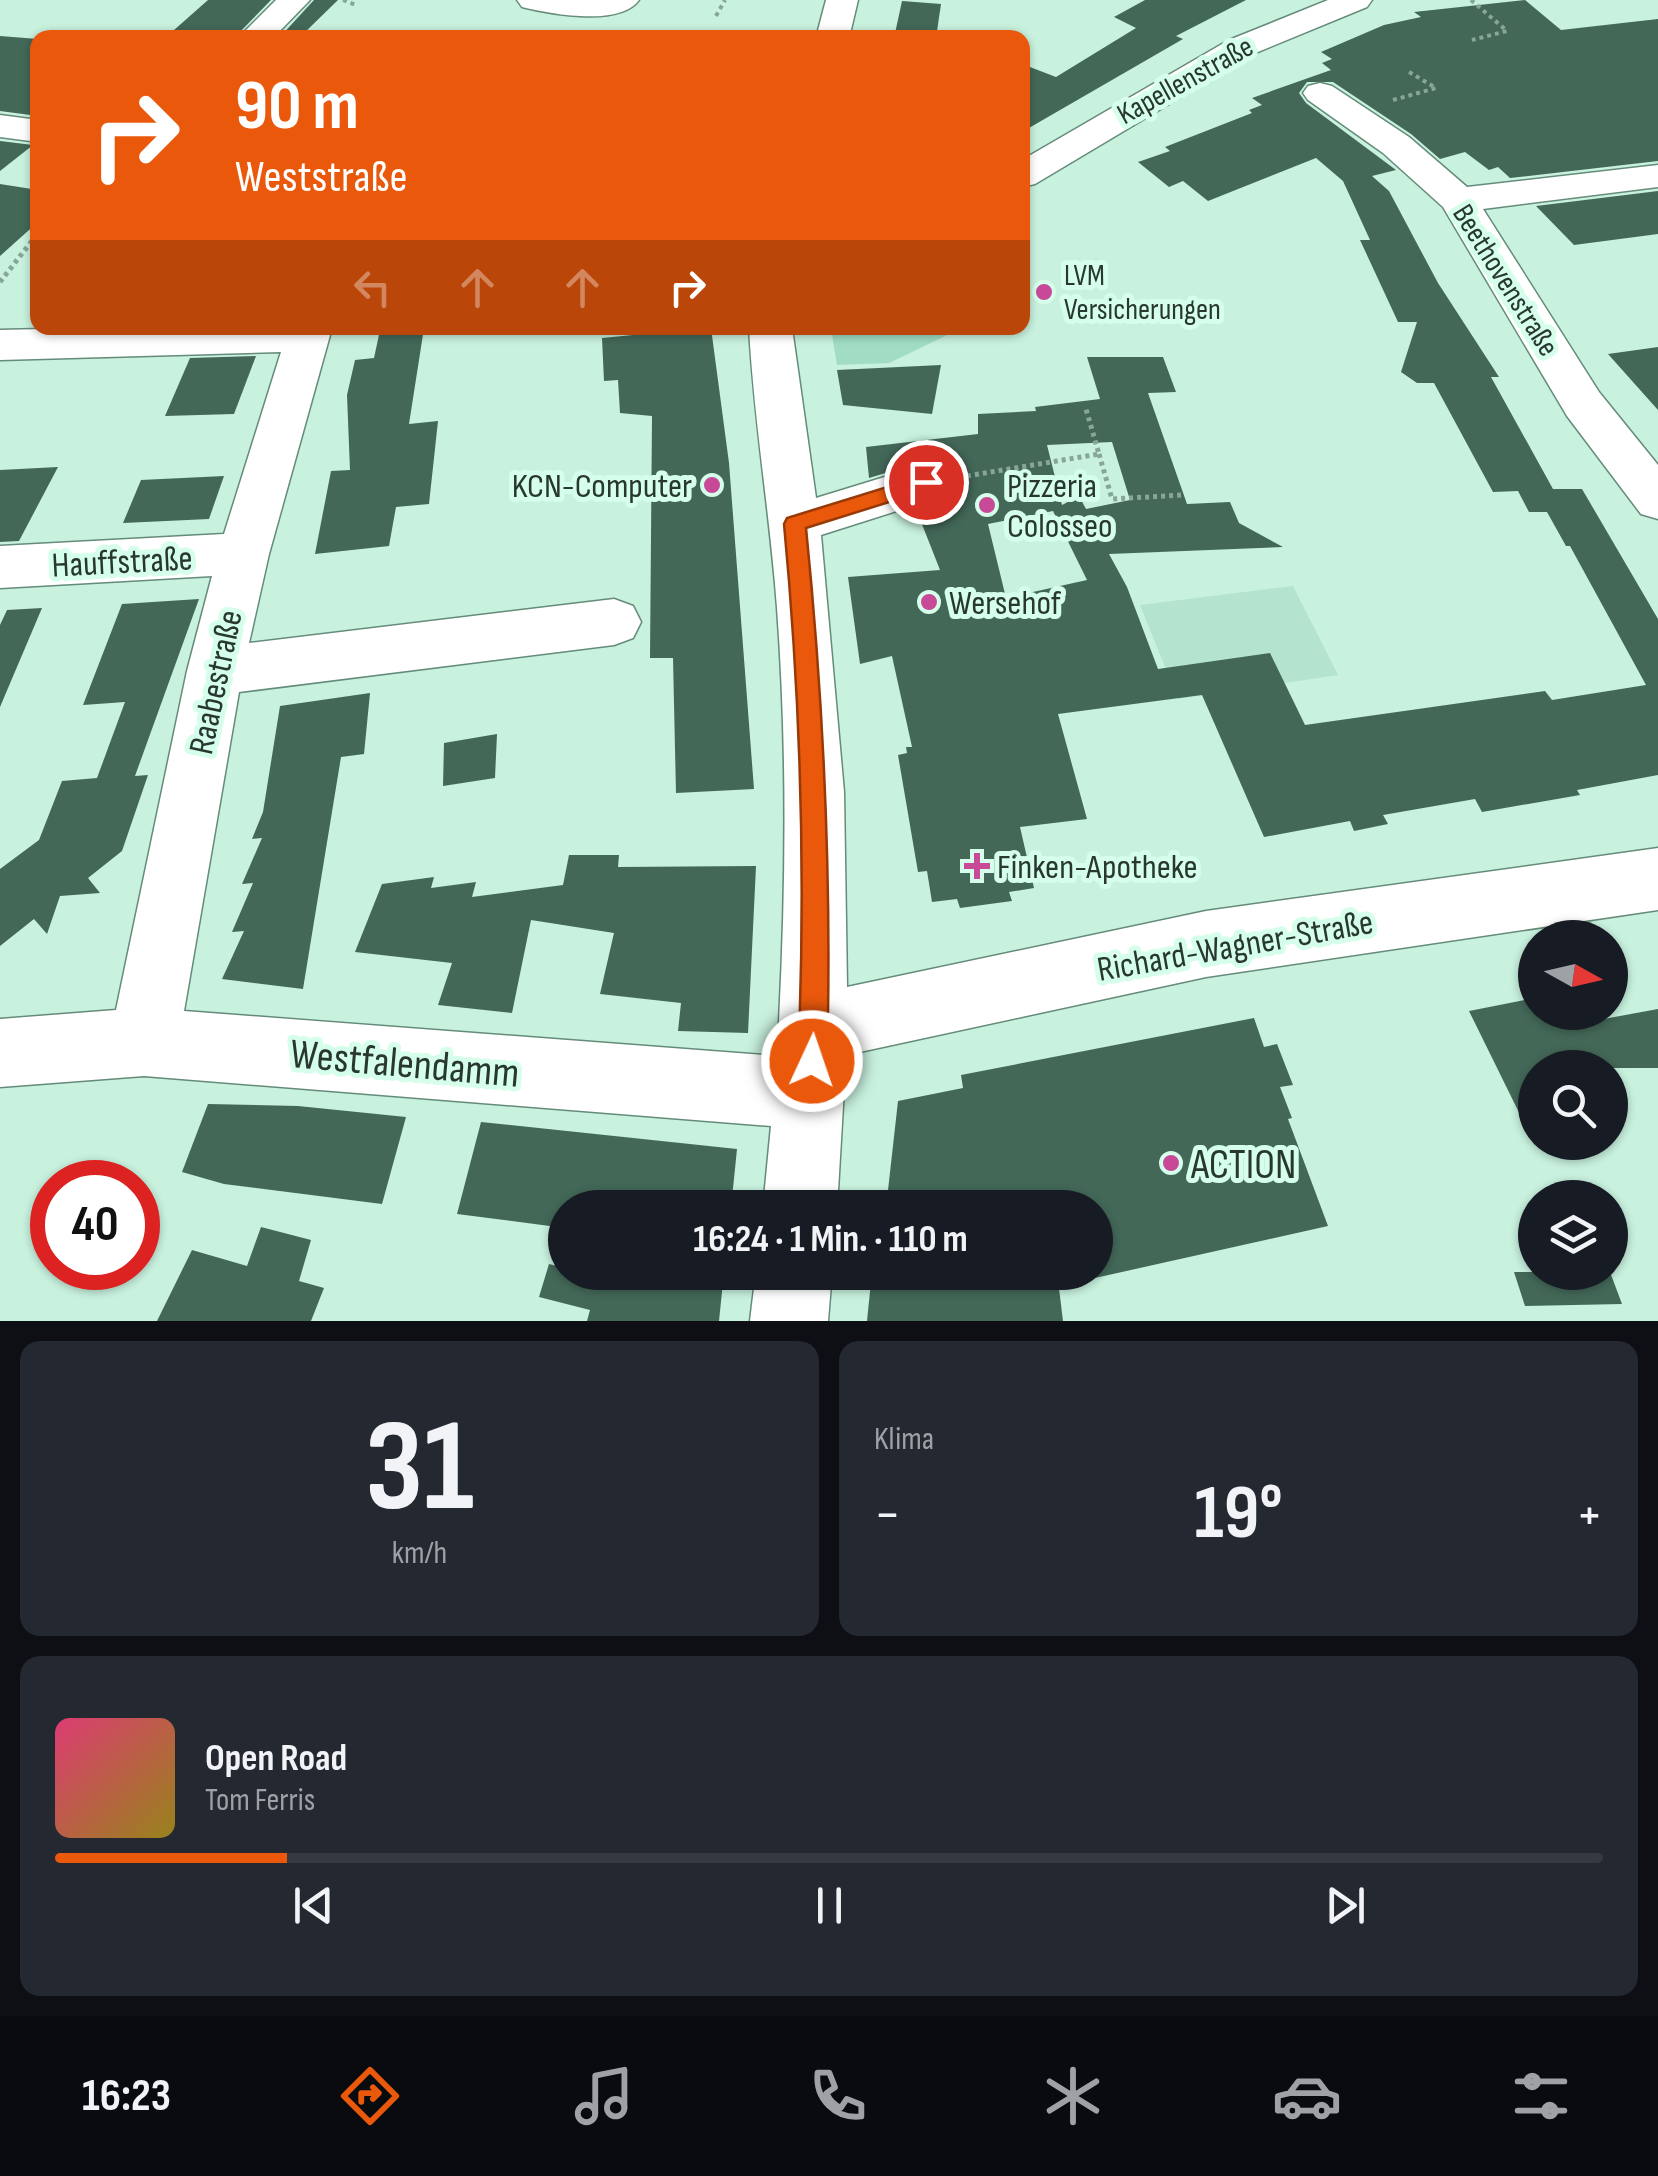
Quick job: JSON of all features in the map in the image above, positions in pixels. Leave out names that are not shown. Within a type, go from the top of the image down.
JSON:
[{"type":"street","points":[[262,30],[294,0]]},
{"type":"street","points":[[532,0],[600,8],[623,0]]},
{"type":"street","points":[[834,30],[842,0]]},
{"type":"street","name":"Kapellenstraße","points":[[1030,171],[1241,47],[1356,0]]},
{"type":"street","name":"Beethovenstraße","points":[[1335,102],[1396,145],[1458,200],[1583,404],[1638,441],[1658,500]]},
{"type":"street","points":[[0,126],[30,131]]},
{"type":"street","points":[[1458,200],[1658,176]]},
{"type":"street","points":[[0,344],[231,335]]},
{"type":"street","name":"Raabestraße","points":[[144,1042],[215,671],[307,335]]},
{"type":"street","points":[[771,335],[808,654],[817,920],[812,1061],[801,1190]]},
{"type":"street","points":[[795,524],[926,482]]},
{"type":"street","name":"Hauffstraße","points":[[0,567],[244,554]]},
{"type":"street","points":[[215,671],[614,622]]},
{"type":"street","name":"Richard-Wagner-Straße","points":[[812,1061],[1206,944],[1658,879]]},
{"type":"street","name":"Westfalendamm","points":[[0,1053],[144,1042],[812,1061]]},
{"type":"street","points":[[789,1321],[792,1290]]},
{"type":"path","points":[[343,0],[356,5]]},
{"type":"path","points":[[716,16],[725,0]]},
{"type":"path","points":[[1471,0],[1506,31],[1472,40]]},
{"type":"path","points":[[1335,102],[1436,88],[1409,72]]},
{"type":"path","points":[[0,282],[30,243]]},
{"type":"path","points":[[1086,409],[1112,499],[1183,495]]},
{"type":"path","points":[[926,482],[1099,454]]},
{"type":"shaded area","points":[[832,335],[947,335],[889,363],[837,365]]},
{"type":"shaded area","points":[[1293,586],[1338,675],[1178,699],[1140,605]]},
{"type":"building","points":[[208,0],[271,0],[242,30],[174,30]]},
{"type":"building","points":[[314,0],[338,0],[307,30],[286,30]]},
{"type":"building","points":[[1145,0],[1246,0],[1176,36],[1183,39],[1030,127],[1030,67],[1056,77],[1136,28],[1114,17]]},
{"type":"building","points":[[1525,0],[1561,30],[1658,19],[1658,161],[1510,178],[1498,167],[1489,170],[1465,152],[1440,159],[1411,134],[1333,82],[1307,82],[1299,93],[1306,103],[1396,170],[1372,176],[1389,191],[1438,283],[1499,377],[1491,377],[1553,489],[1582,489],[1658,619],[1658,775],[1577,790],[1580,795],[1482,812],[1475,799],[1383,815],[1388,824],[1354,831],[1350,821],[1264,837],[1202,695],[1058,714],[1087,819],[1020,827],[1034,888],[1009,892],[1012,901],[960,908],[957,899],[932,902],[927,871],[918,872],[898,755],[912,747],[892,656],[860,664],[848,577],[940,570],[916,509],[945,500],[954,481],[945,466],[928,460],[869,478],[866,447],[978,434],[978,414],[1036,411],[1035,407],[1100,399],[1087,357],[1163,357],[1176,392],[1148,393],[1187,504],[1230,502],[1239,523],[1283,547],[1109,554],[1127,587],[1158,669],[1270,653],[1305,725],[1545,691],[1552,700],[1646,685],[1570,546],[1566,546],[1547,512],[1529,512],[1518,491],[1493,492],[1434,383],[1417,383],[1401,372],[1417,322],[1398,322],[1360,240],[1370,240],[1343,181],[1316,158],[1208,201],[1183,181],[1169,187],[1138,162],[1170,151],[1165,147],[1252,113],[1249,110],[1262,105],[1252,98],[1331,70],[1322,63],[1332,59],[1321,52],[1384,25],[1421,17],[1414,12]],"holes":[[[1112,442],[1130,500],[1086,509],[1079,496],[1062,505],[1047,445]],[[1053,511],[1087,580],[1006,598],[988,524]]]},
{"type":"building","points":[[902,1],[941,4],[937,30],[896,30]]},
{"type":"building","points":[[0,36],[30,38],[30,115],[0,111]]},
{"type":"building","points":[[0,141],[30,145],[30,147],[0,171]]},
{"type":"building","points":[[0,184],[30,189],[30,229],[0,256]]},
{"type":"building","points":[[1658,191],[1658,234],[1574,245],[1536,206]]},
{"type":"building","points":[[379,335],[423,335],[409,424],[438,421],[429,504],[396,507],[389,546],[315,554],[331,471],[350,470],[347,395],[355,360],[374,358]]},
{"type":"building","points":[[712,335],[729,463],[754,789],[676,793],[673,658],[650,658],[652,416],[620,413],[618,380],[604,381],[602,338]]},
{"type":"building","points":[[1658,347],[1658,410],[1608,354]]},
{"type":"building","points":[[256,356],[234,414],[165,416],[190,358]]},
{"type":"building","points":[[941,365],[932,414],[843,405],[837,370]]},
{"type":"building","points":[[58,467],[19,541],[0,542],[0,470]]},
{"type":"building","points":[[224,476],[209,519],[123,523],[141,480]]},
{"type":"building","points":[[199,599],[135,776],[148,775],[122,851],[88,878],[100,893],[60,896],[47,934],[34,919],[0,946],[0,869],[39,840],[62,781],[97,778],[125,702],[83,705],[122,604]]},
{"type":"building","points":[[42,608],[0,707],[0,625],[7,610]]},
{"type":"building","points":[[370,693],[364,754],[341,757],[303,989],[222,979],[244,931],[232,932],[253,883],[242,884],[262,838],[252,839],[263,812],[280,706]]},
{"type":"building","points":[[497,734],[495,778],[443,786],[444,743]]},
{"type":"building","points":[[569,855],[619,855],[618,867],[756,866],[748,1033],[678,1031],[681,1003],[600,994],[614,933],[531,920],[512,1013],[438,1005],[452,963],[355,952],[382,884],[434,877],[431,888],[476,882],[472,897],[563,885]]},
{"type":"building","points":[[1518,1001],[1518,1030],[1628,1030],[1628,1015],[1658,1009],[1658,1068],[1628,1068],[1628,1050],[1518,1050],[1518,1110],[1469,1011]]},
{"type":"building","name":"ACTION","points":[[1254,1018],[1264,1047],[1277,1044],[1293,1085],[1280,1087],[1328,1226],[1113,1274],[1113,1190],[888,1190],[898,1101],[963,1088],[961,1075]]},
{"type":"building","points":[[208,1104],[298,1106],[406,1117],[382,1204],[224,1184],[182,1172]]},
{"type":"building","points":[[481,1122],[737,1149],[733,1190],[548,1190],[548,1226],[457,1214]]},
{"type":"building","points":[[261,1227],[311,1240],[299,1281],[324,1288],[311,1321],[157,1321],[192,1250],[247,1266]]},
{"type":"building","points":[[548,1267],[548,1290],[722,1290],[719,1321],[587,1321],[590,1310],[539,1297]]},
{"type":"building","points":[[870,1290],[1059,1290],[1063,1321],[867,1321]]},
{"type":"building","points":[[1520,1290],[1617,1290],[1622,1304],[1525,1306]]},
{"type":"place","name":"LVM Versicherungen","points":[[1044,292]]},
{"type":"place","name":"KCN-Computer","points":[[712,485]]},
{"type":"place","name":"Pizzeria Colosseo","points":[[987,505]]},
{"type":"place","name":"Wersehof","points":[[929,602]]},
{"type":"place","name":"Finken-Apotheke","points":[[977,866]]},
{"type":"place","name":"ACTION","points":[[1171,1163]]},
{"type":"route","points":[[812,1061],[817,920],[808,654],[795,524],[926,482]]}]
